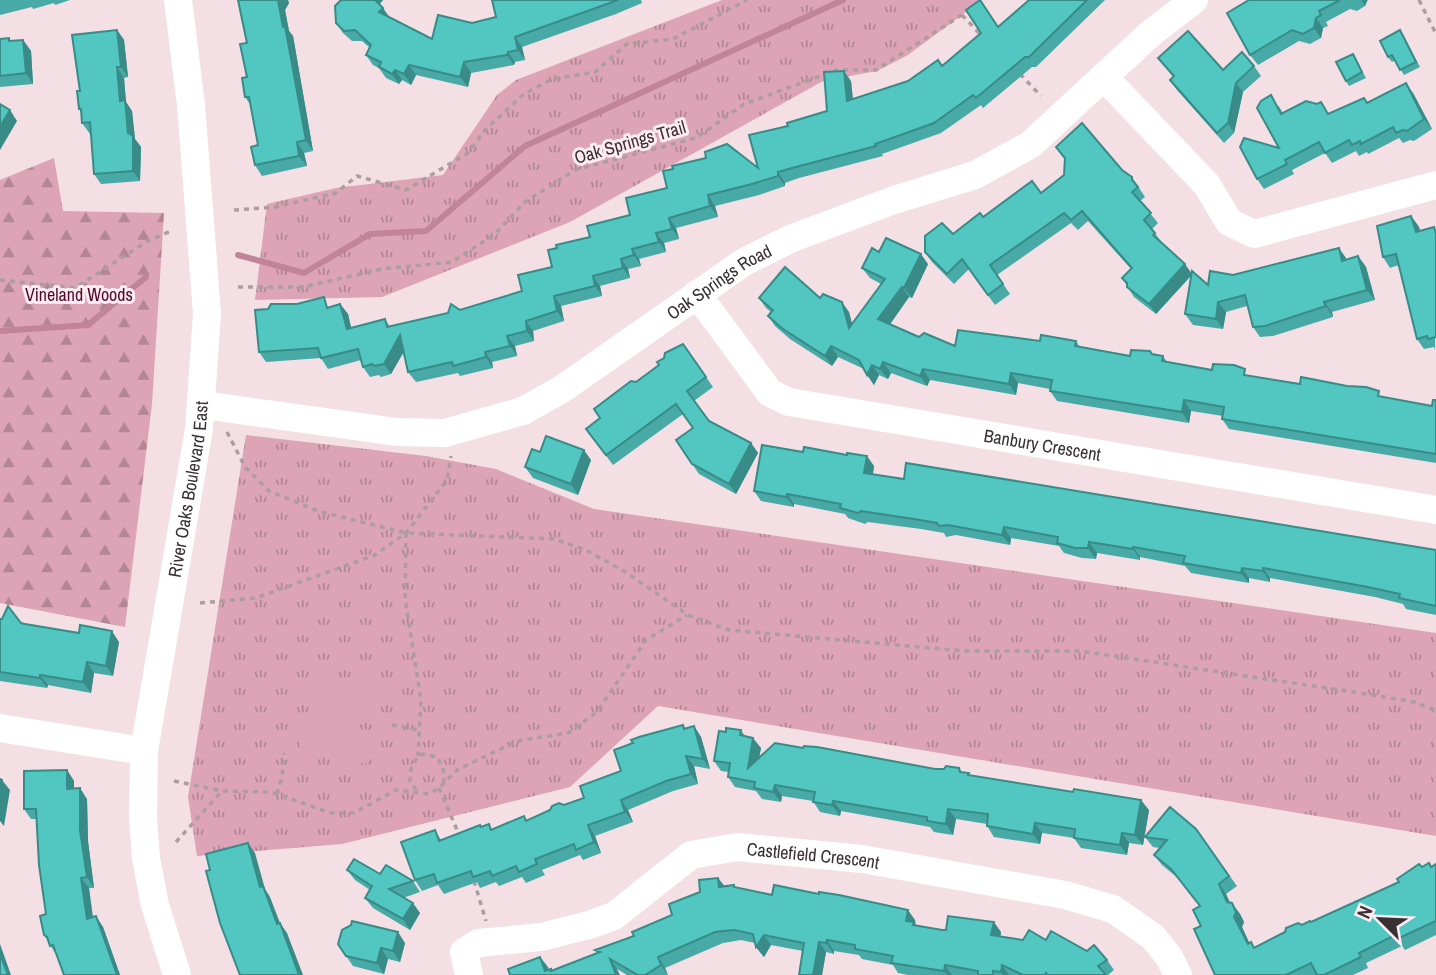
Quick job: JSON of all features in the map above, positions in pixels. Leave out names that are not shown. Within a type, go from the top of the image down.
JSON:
[{"type":"street","name":"River Oaks Boulevard East","points":[[177,975],[155,905],[146,858],[143,818],[144,751],[203,405],[207,314],[191,105],[178,0]]},
{"type":"street","name":"Oak Springs Road","points":[[203,405],[397,432],[445,433],[523,411],[562,389],[744,262],[790,239],[894,200],[975,175],[1030,145],[1150,34],[1194,0]]},
{"type":"street","points":[[1104,77],[1207,185],[1228,222],[1254,234],[1436,185]]},
{"type":"street","name":"Banbury Crescent","points":[[697,294],[770,393],[789,402],[1436,510]]},
{"type":"street","points":[[0,728],[144,751]]},
{"type":"street","name":"Castlefield Crescent","points":[[469,975],[464,952],[478,943],[541,937],[614,916],[691,855],[737,847],[862,859],[1066,895],[1113,909],[1153,937],[1169,957],[1178,975]]},
{"type":"path","points":[[233,210],[275,207],[336,193],[357,176],[406,190],[468,153],[485,130],[524,94],[552,79],[595,72],[627,44],[673,39],[747,0]]},
{"type":"path","points":[[1419,0],[1436,34]]},
{"type":"path","name":"Oak Springs Trail","points":[[238,287],[303,288],[382,269],[452,262],[495,234],[525,202],[575,170],[696,138],[744,104],[837,70],[876,70],[972,8]]},
{"type":"path","points":[[962,15],[988,42]]},
{"type":"path","points":[[1015,69],[1041,96]]},
{"type":"path","points":[[0,280],[75,288],[146,242],[171,231]]},
{"type":"path","points":[[228,432],[245,467],[269,491],[318,511],[406,533],[554,539],[586,550],[627,573],[688,615],[729,630],[965,651],[1080,651],[1414,702],[1436,712]]},
{"type":"path","points":[[200,603],[256,598],[375,555],[406,533],[447,480],[451,456]]},
{"type":"path","points":[[406,533],[405,598],[421,700],[418,757],[411,769],[410,781],[416,790]]},
{"type":"path","points":[[174,781],[222,791],[271,792],[331,813],[354,813],[396,790],[416,790],[429,794],[457,770],[517,741],[568,733],[597,712],[646,640],[688,615]]},
{"type":"path","points":[[392,725],[419,730]]},
{"type":"path","points":[[277,794],[284,753]]},
{"type":"path","points":[[418,757],[424,754],[437,757],[443,768],[444,782]]},
{"type":"path","points":[[439,788],[461,841]]},
{"type":"path","points":[[176,842],[222,791]]},
{"type":"path","points":[[473,879],[493,942]]},
{"type":"green space","points":[[722,0],[982,0],[908,55],[877,71],[823,81],[570,222],[382,297],[255,300],[267,204],[336,188],[443,175],[497,95],[516,80]]},
{"type":"green space","name":"Vineland Woods","points":[[54,158],[63,211],[164,213],[152,404],[125,627],[0,603],[0,180]]},
{"type":"green space","points":[[246,435],[426,456],[496,469],[594,509],[1436,633],[1436,836],[658,706],[570,787],[342,844],[197,856],[188,797]]},
{"type":"green space","points":[[318,674],[385,692],[377,723],[310,705]]},
{"type":"green space","points":[[307,715],[374,732],[366,764],[299,746]]},
{"type":"building","points":[[238,0],[278,0],[306,140],[297,142],[299,156],[255,165],[251,147],[258,145],[249,97],[245,97],[242,78],[247,77],[240,44],[247,43]]},
{"type":"building","points":[[341,0],[375,0],[383,8],[379,12],[432,39],[438,15],[472,23],[496,17],[492,0],[618,0],[515,37],[518,50],[508,52],[507,55],[464,62],[460,77],[409,65],[404,74],[395,70],[392,74],[379,67],[381,62],[366,55],[371,45],[355,30],[344,31],[336,23],[335,6]]},
{"type":"building","points":[[980,0],[998,27],[1029,0],[1087,0],[1029,57],[1025,57],[976,98],[973,95],[934,123],[875,144],[876,146],[778,172],[778,176],[708,195],[710,206],[669,218],[672,229],[656,233],[659,242],[632,249],[634,255],[621,259],[623,268],[593,276],[595,286],[554,296],[557,311],[526,321],[527,331],[507,336],[510,346],[485,352],[486,357],[453,366],[452,362],[408,372],[400,335],[384,364],[374,366],[372,364],[363,367],[358,349],[321,358],[318,348],[259,352],[255,310],[268,309],[271,304],[297,304],[324,297],[327,308],[340,304],[347,329],[385,319],[387,327],[448,313],[451,304],[460,310],[522,291],[518,275],[552,267],[548,250],[557,248],[556,245],[590,237],[587,226],[630,215],[626,198],[667,188],[663,171],[673,169],[672,166],[706,158],[705,152],[727,144],[758,168],[749,135],[788,126],[787,123],[827,111],[824,72],[844,71],[847,101],[908,81],[938,60],[942,66],[981,33],[966,10]]},
{"type":"building","points":[[1249,0],[1340,0],[1319,11],[1321,15],[1316,18],[1314,28],[1303,34],[1292,30],[1250,55],[1227,13]]},
{"type":"building","points":[[117,30],[121,67],[117,67],[120,101],[125,100],[128,133],[133,136],[133,171],[94,174],[90,122],[82,123],[79,109],[77,91],[80,91],[72,35]]},
{"type":"building","points":[[1400,30],[1416,62],[1400,70],[1392,55],[1388,57],[1380,41]]},
{"type":"building","points":[[1188,31],[1223,70],[1242,52],[1254,66],[1236,83],[1228,123],[1217,133],[1170,80],[1174,76],[1158,58]]},
{"type":"building","points":[[9,38],[9,41],[23,40],[26,73],[0,76],[0,39]]},
{"type":"building","points":[[1353,54],[1362,72],[1346,81],[1336,62]]},
{"type":"building","points":[[1406,83],[1424,119],[1407,131],[1396,133],[1393,127],[1361,144],[1360,141],[1352,145],[1349,140],[1325,153],[1319,142],[1285,160],[1287,164],[1257,179],[1240,147],[1244,138],[1279,148],[1257,108],[1261,101],[1271,95],[1281,114],[1306,101],[1317,104],[1321,102],[1328,114],[1364,98],[1367,103]]},
{"type":"building","points":[[0,104],[10,110],[0,127]]},
{"type":"building","points":[[1082,123],[1122,170],[1132,177],[1138,187],[1132,192],[1151,213],[1144,220],[1155,233],[1153,235],[1185,264],[1149,304],[1127,287],[1122,278],[1132,268],[1082,211],[1071,220],[1064,213],[990,265],[1003,284],[988,295],[962,259],[947,274],[925,252],[925,236],[942,223],[953,234],[980,213],[983,217],[1032,181],[1041,193],[1064,175],[1065,158],[1056,147]]},
{"type":"building","points":[[1411,216],[1416,232],[1434,227],[1436,234],[1436,337],[1428,339],[1427,336],[1417,339],[1396,254],[1383,257],[1377,226]]},
{"type":"building","points":[[886,238],[921,254],[904,288],[902,287],[878,319],[919,337],[924,333],[955,346],[958,330],[1040,341],[1041,335],[1076,341],[1075,346],[1130,356],[1131,350],[1150,351],[1163,356],[1162,361],[1212,370],[1213,364],[1234,365],[1245,369],[1244,375],[1300,384],[1301,377],[1366,387],[1379,391],[1378,396],[1432,406],[1433,400],[1436,400],[1436,454],[1222,419],[1224,407],[1184,400],[1182,412],[1050,391],[1052,380],[1011,373],[1009,384],[923,369],[920,376],[883,362],[880,369],[872,365],[867,375],[859,360],[831,346],[825,356],[768,316],[773,310],[759,298],[785,267],[820,298],[823,294],[842,302],[849,328],[885,279],[862,268],[872,248],[879,252]]},
{"type":"building","points":[[1339,248],[1342,261],[1358,256],[1367,290],[1324,302],[1326,306],[1265,326],[1253,327],[1245,295],[1218,302],[1216,319],[1185,314],[1192,271],[1208,285],[1210,271],[1233,275]]},
{"type":"building","points":[[683,344],[706,377],[687,391],[709,421],[751,443],[729,484],[692,464],[676,440],[693,428],[676,404],[606,455],[586,429],[600,418],[594,409],[631,381],[636,382],[659,365],[657,362],[664,358],[665,353]]},
{"type":"building","points":[[546,436],[584,450],[571,484],[525,467],[532,449],[540,452]]},
{"type":"building","points":[[762,445],[803,452],[804,447],[867,456],[864,473],[904,479],[906,463],[1436,550],[1436,606],[1399,598],[1400,594],[1263,568],[1263,571],[1242,568],[1241,573],[1183,563],[1185,556],[1089,542],[1088,548],[1075,548],[1057,543],[1058,537],[1004,527],[1002,535],[948,525],[939,526],[937,523],[914,519],[861,511],[858,513],[840,508],[841,504],[754,491]]},
{"type":"building","points":[[8,606],[21,623],[25,624],[79,633],[80,625],[112,631],[106,666],[87,662],[83,682],[0,672],[0,619]]},
{"type":"building","points":[[683,725],[684,729],[694,726],[703,759],[686,756],[691,774],[666,781],[621,800],[625,812],[588,825],[594,842],[576,850],[574,844],[535,859],[537,864],[519,872],[516,866],[492,876],[490,871],[473,877],[471,871],[437,883],[434,874],[415,880],[401,842],[435,830],[439,841],[480,825],[489,824],[491,830],[524,816],[526,821],[559,803],[564,805],[584,798],[580,786],[621,771],[614,750],[633,743],[631,740],[639,737]]},
{"type":"building","points":[[726,728],[741,730],[740,735],[753,738],[748,768],[775,743],[803,748],[817,747],[935,769],[944,769],[946,766],[959,768],[960,772],[969,773],[968,775],[1141,800],[1135,835],[1122,833],[1120,845],[1074,838],[1075,829],[1035,823],[1033,834],[987,826],[988,814],[948,809],[946,824],[927,821],[927,817],[833,801],[832,805],[813,802],[815,792],[775,785],[773,792],[754,788],[755,782],[728,777],[730,763],[714,761],[719,731],[726,732]]},
{"type":"building","points":[[67,770],[67,789],[80,788],[80,830],[87,877],[81,878],[87,919],[96,916],[117,975],[64,975],[53,945],[50,946],[44,935],[40,916],[46,914],[39,865],[36,809],[24,809],[24,771]]},
{"type":"building","points":[[1170,807],[1196,829],[1229,876],[1219,884],[1227,902],[1232,903],[1236,912],[1234,917],[1248,944],[1251,942],[1254,948],[1285,932],[1286,928],[1311,922],[1399,882],[1397,879],[1419,864],[1422,867],[1429,863],[1431,867],[1436,864],[1436,921],[1397,939],[1395,935],[1359,953],[1361,957],[1324,975],[1317,975],[1311,963],[1286,975],[1215,975],[1194,929],[1201,926],[1193,910],[1200,906],[1171,869],[1154,855],[1167,840],[1145,837]]},
{"type":"building","points":[[248,843],[260,887],[263,886],[277,924],[280,923],[299,975],[240,975],[220,923],[206,871],[210,870],[206,854]]},
{"type":"building","points":[[354,859],[380,874],[386,865],[413,881],[389,889],[413,903],[403,919],[365,898],[372,886],[347,870]]},
{"type":"building","points":[[718,878],[719,887],[734,885],[772,895],[774,885],[908,910],[906,921],[914,922],[913,925],[942,930],[946,930],[948,916],[994,922],[991,935],[1023,940],[1029,930],[1046,940],[1051,931],[1087,951],[1094,945],[1107,960],[1098,966],[1106,975],[1023,975],[1002,965],[1001,972],[993,971],[993,975],[978,975],[978,971],[945,965],[944,971],[891,963],[893,956],[855,949],[855,945],[827,940],[826,943],[819,942],[813,975],[799,975],[804,943],[764,935],[756,947],[753,934],[734,930],[715,932],[658,957],[661,965],[645,975],[638,975],[610,959],[616,975],[510,975],[508,969],[540,957],[545,971],[551,971],[600,952],[595,950],[634,936],[632,932],[672,915],[669,904],[700,892],[699,880]]},
{"type":"building","points":[[352,921],[398,932],[393,951],[381,948],[377,963],[346,956],[338,944],[342,930],[351,925]]},
{"type":"building","points":[[0,954],[8,975],[0,975]]},
{"type":"waterway","points":[[238,255],[304,273],[370,234],[426,231],[525,146],[843,0]]},
{"type":"waterway","points":[[0,331],[88,325],[146,277]]}]
